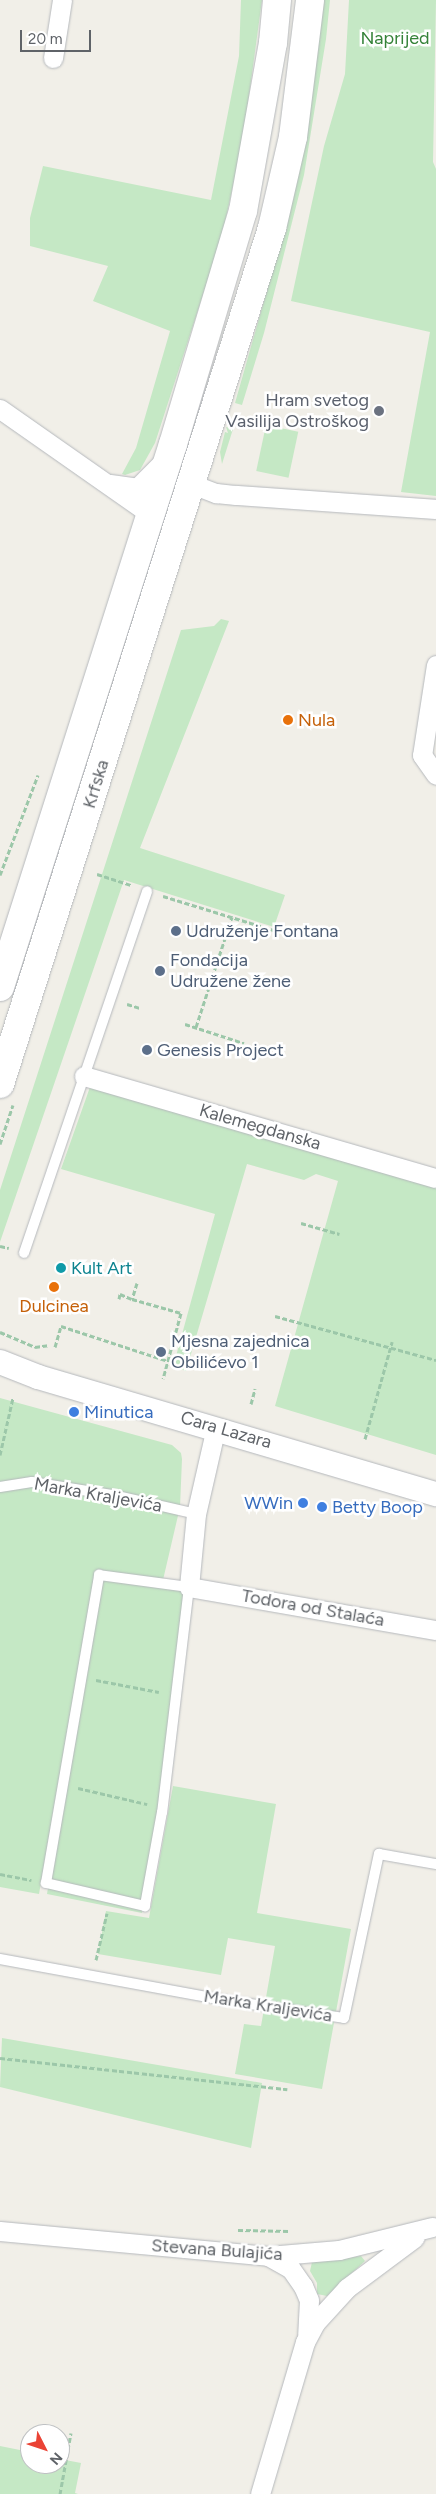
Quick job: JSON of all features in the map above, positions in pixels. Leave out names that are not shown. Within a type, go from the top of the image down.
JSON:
[{"type":"main road","name":"Krfska","points":[[0,986],[173,444],[243,211],[273,43],[277,0]]},
{"type":"main road","name":"Krfska","points":[[0,1084],[272,228],[293,137],[310,0]]},
{"type":"street","points":[[53,58],[62,0]]},
{"type":"street","points":[[0,409],[150,514]]},
{"type":"street","points":[[105,483],[119,488],[137,488],[153,476],[173,444]]},
{"type":"street","points":[[192,484],[216,493],[436,509]]},
{"type":"street","points":[[436,665],[422,755],[436,775]]},
{"type":"street","name":"Kalemegdanska","points":[[84,1076],[436,1178]]},
{"type":"street","name":"Cara Lazara","points":[[5,1367],[216,1427],[436,1494]]},
{"type":"street","points":[[189,1587],[196,1514],[216,1427]]},
{"type":"street","name":"Todora od Stalaća","points":[[189,1587],[436,1630]]},
{"type":"street","points":[[305,2342],[331,2302],[347,2288],[434,2226]]},
{"type":"street","name":"Stevana Bulajića","points":[[0,2231],[268,2256],[339,2250],[434,2226]]},
{"type":"street","points":[[260,2494],[305,2342],[310,2318],[309,2300],[291,2269],[268,2256]]},
{"type":"lane","points":[[24,1253],[148,891]]},
{"type":"lane","name":"Marka Kraljevića","points":[[0,1487],[32,1482],[118,1496],[196,1514]]},
{"type":"lane","points":[[99,1574],[189,1587],[162,1808],[145,1906],[46,1882],[82,1678],[99,1574]]},
{"type":"lane","name":"Marka Kraljevića","points":[[0,1958],[93,1977],[344,2018],[379,1854],[436,1864]]},
{"type":"path","points":[[97,874],[277,931]]},
{"type":"path","points":[[196,1027],[232,917]]},
{"type":"path","points":[[185,1024],[244,1043]]},
{"type":"path","points":[[301,1223],[339,1234]]},
{"type":"path","points":[[132,1299],[137,1283]]},
{"type":"path","points":[[119,1299],[120,1294],[180,1314],[163,1379]]},
{"type":"path","points":[[275,1316],[436,1360]]},
{"type":"path","points":[[54,1347],[61,1326],[168,1361]]},
{"type":"path","points":[[0,1332],[35,1348],[50,1345]]},
{"type":"path","points":[[366,1439],[392,1342]]},
{"type":"path","points":[[251,1404],[255,1389]]},
{"type":"path","points":[[0,1455],[13,1398]]},
{"type":"path","points":[[82,1678],[177,1696]]},
{"type":"path","points":[[63,1784],[162,1808]]},
{"type":"path","points":[[0,1874],[46,1882]]},
{"type":"path","points":[[93,1977],[110,1898]]},
{"type":"path","points":[[0,2058],[288,2090]]},
{"type":"path","points":[[235,2230],[291,2231]]},
{"type":"path","points":[[60,2494],[71,2433]]},
{"type":"green space","points":[[241,0],[262,0],[243,140],[222,236],[155,443],[140,470],[125,475],[122,474],[136,448],[170,331],[93,301],[108,266],[30,246],[30,218],[43,166],[211,200],[239,56]]},
{"type":"green space","points":[[323,0],[330,0],[326,39],[304,175],[264,333],[242,405],[235,403],[287,220]]},
{"type":"green space","name":"Naprijed","points":[[349,0],[436,0],[433,162],[436,169],[436,496],[401,492],[430,332],[291,301],[324,146],[345,74]]},
{"type":"green space","points":[[266,425],[298,432],[289,478],[256,471]]},
{"type":"green space","points":[[226,427],[233,429],[222,464],[220,452],[225,432],[228,433]]},
{"type":"green space","points":[[221,619],[229,621],[140,848],[285,895],[274,927],[124,880],[0,1242],[0,1190],[181,630],[214,626]]},
{"type":"green space","points":[[90,1087],[436,1185],[436,1455],[275,1406],[338,1181],[316,1174],[304,1180],[247,1164],[186,1371],[173,1367],[215,1214],[61,1169]]},
{"type":"green space","points":[[0,1398],[172,1445],[181,1453],[182,1459],[180,1507],[163,1580],[95,1571],[39,1894],[0,1887]]},
{"type":"green space","points":[[101,1579],[186,1591],[160,1804],[142,1913],[47,1894]]},
{"type":"green space","points":[[173,1786],[276,1804],[257,1913],[351,1929],[322,2089],[235,2074],[244,2024],[261,2026],[275,1946],[228,1938],[221,1975],[98,1954],[106,1911],[149,1918]]},
{"type":"green space","points":[[2,2038],[262,2083],[251,2148],[0,2087]]},
{"type":"green space","points":[[361,2256],[365,2261],[327,2296],[317,2294],[317,2283],[310,2271],[312,2262]]},
{"type":"green space","points":[[0,2446],[20,2450],[20,2474],[70,2474],[70,2461],[81,2463],[75,2493],[78,2494],[0,2494]]},
{"type":"place","name":"Hram svetog Vasilija Ostroškog","points":[[379,411]]},
{"type":"place","name":"Nula","points":[[288,720]]},
{"type":"place","name":"Udruženje Fontana","points":[[176,931]]},
{"type":"place","name":"Fondacija Udružene žene","points":[[160,971]]},
{"type":"place","name":"Genesis Project","points":[[147,1050]]},
{"type":"place","name":"Kult Art","points":[[61,1268]]},
{"type":"place","name":"Dulcinea","points":[[54,1287]]},
{"type":"place","name":"Mjesna zajednica Obilićevo 1","points":[[161,1352]]},
{"type":"place","name":"Minutica","points":[[74,1412]]},
{"type":"place","name":"WWin","points":[[303,1503]]},
{"type":"place","name":"Betty Boop","points":[[322,1507]]}]
